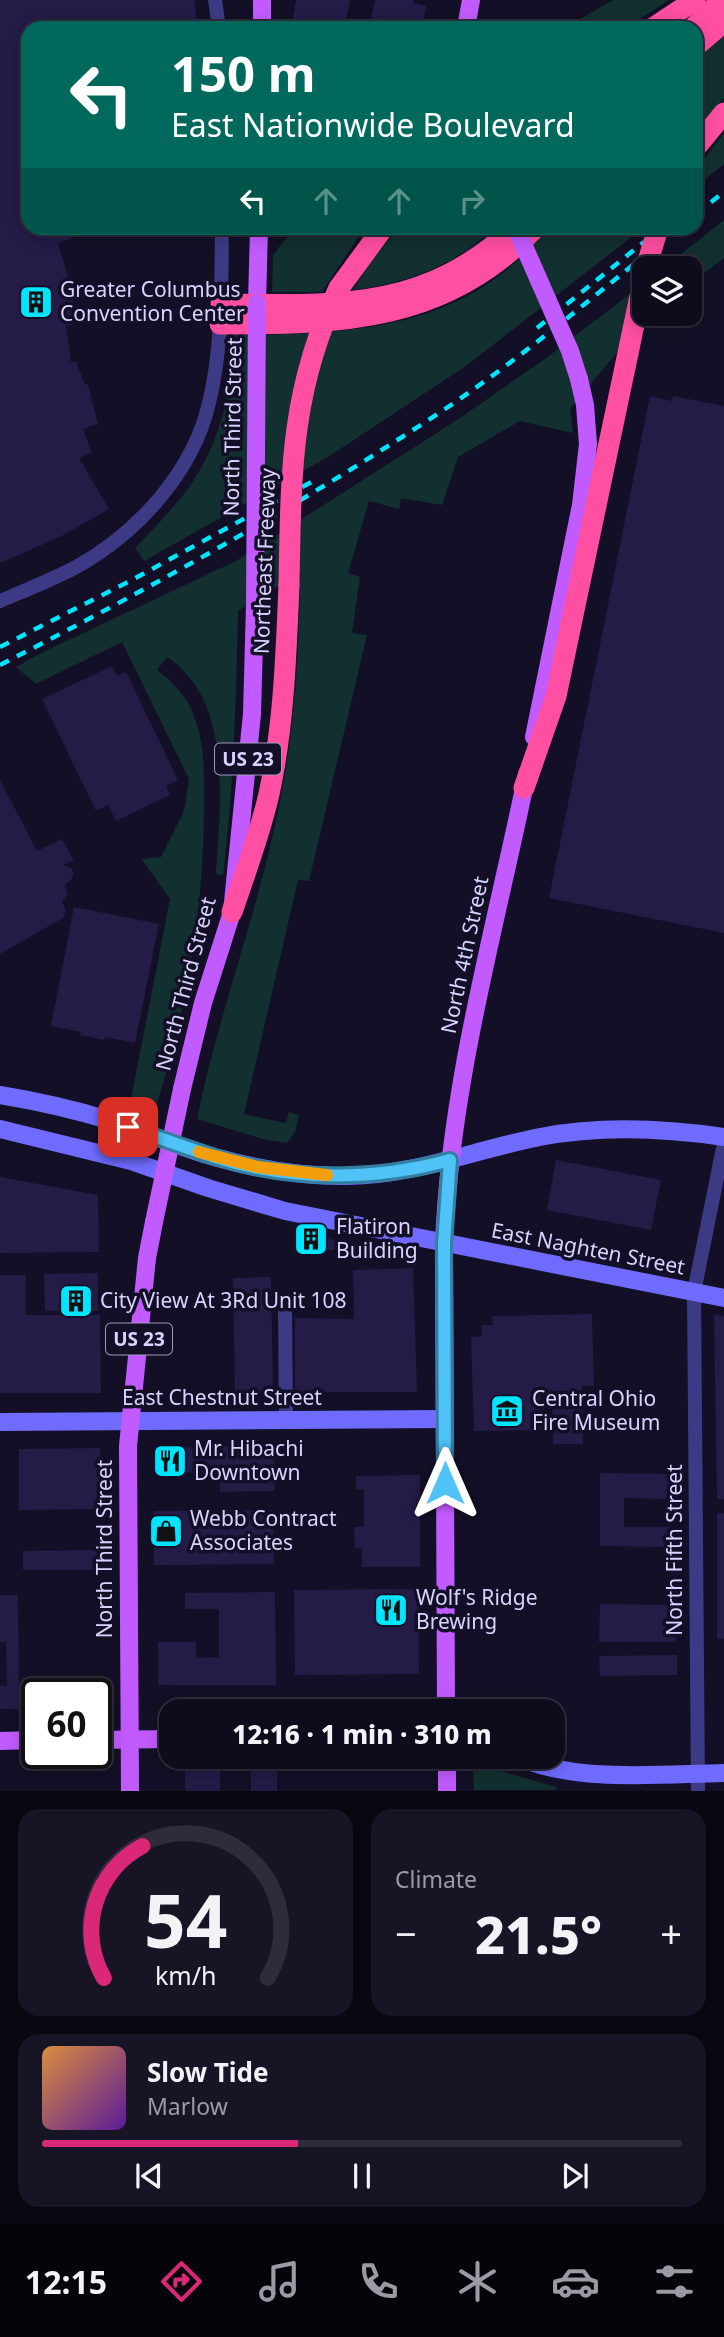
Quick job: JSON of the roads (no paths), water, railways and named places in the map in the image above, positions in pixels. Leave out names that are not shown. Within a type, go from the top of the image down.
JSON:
[{"type":"highway","points":[[664,21],[695,0]]},
{"type":"highway","points":[[700,21],[722,0]]},
{"type":"highway","points":[[703,40],[724,22]]},
{"type":"highway","points":[[703,138],[724,113]]},
{"type":"highway","name":"Northeast Freeway","points":[[232,912],[261,825],[275,758],[286,671],[291,481],[300,398],[323,321],[340,288],[378,235]]},
{"type":"highway","points":[[220,314],[383,298],[415,288],[454,270],[507,235]]},
{"type":"highway","points":[[220,314],[285,324],[348,320],[386,313],[428,301],[460,286],[493,265],[527,235]]},
{"type":"highway","points":[[650,256],[656,235]]},
{"type":"highway","points":[[524,788],[556,696],[634,326]]},
{"type":"main road","points":[[262,0],[262,21]]},
{"type":"main road","points":[[467,21],[471,0]]},
{"type":"main road","name":"North Third Street","points":[[130,1791],[127,1493],[130,1421],[146,1258],[203,1003],[232,912],[252,714],[259,235]]},
{"type":"main road","name":"North 4th Street","points":[[446,1699],[444,1244],[450,1160],[459,1096],[581,505],[588,444],[585,405],[570,351],[518,235]]},
{"type":"main road","points":[[0,1095],[106,1120],[217,1158],[258,1167],[344,1176],[414,1170],[541,1137],[587,1131],[667,1129],[724,1136]]},
{"type":"main road","name":"East Naghten Street","points":[[0,1129],[131,1161],[285,1211],[724,1298]]},
{"type":"main road","points":[[229,1194],[238,1175],[258,1167]]},
{"type":"main road","name":"East Chestnut Street","points":[[0,1422],[444,1419]]},
{"type":"main road","points":[[112,1740],[159,1739]]},
{"type":"main road","points":[[0,1741],[21,1740]]},
{"type":"main road","points":[[447,1769],[447,1791]]},
{"type":"main road","points":[[556,1769],[576,1773],[698,1782],[724,1773]]},
{"type":"street","points":[[215,0],[218,21]]},
{"type":"street","points":[[0,601],[76,567],[103,550],[162,496],[190,452],[206,415],[214,375],[220,314],[222,235]]},
{"type":"street","name":"North Fifth Street","points":[[698,1782],[694,1292],[724,1143]]},
{"type":"street","points":[[285,1307],[286,1420]]},
{"type":"railway","points":[[703,208],[724,192]]},
{"type":"railway","points":[[0,665],[226,543],[391,444],[505,366],[670,235]]},
{"type":"railway","points":[[537,328],[644,242]]},
{"type":"railway","points":[[0,647],[130,581],[315,480]]},
{"type":"place","name":"Greater Columbus Convention Center","points":[[36,302]]},
{"type":"place","name":"Flatiron Building","points":[[311,1239]]},
{"type":"place","name":"City View At 3Rd Unit 108","points":[[76,1301]]},
{"type":"place","name":"Central Ohio Fire Museum","points":[[507,1411]]},
{"type":"place","name":"Mr. Hibachi Downtown","points":[[170,1461]]},
{"type":"place","name":"Webb Contract Associates","points":[[166,1531]]},
{"type":"place","name":"Wolf's Ridge Brewing","points":[[391,1610]]}]
